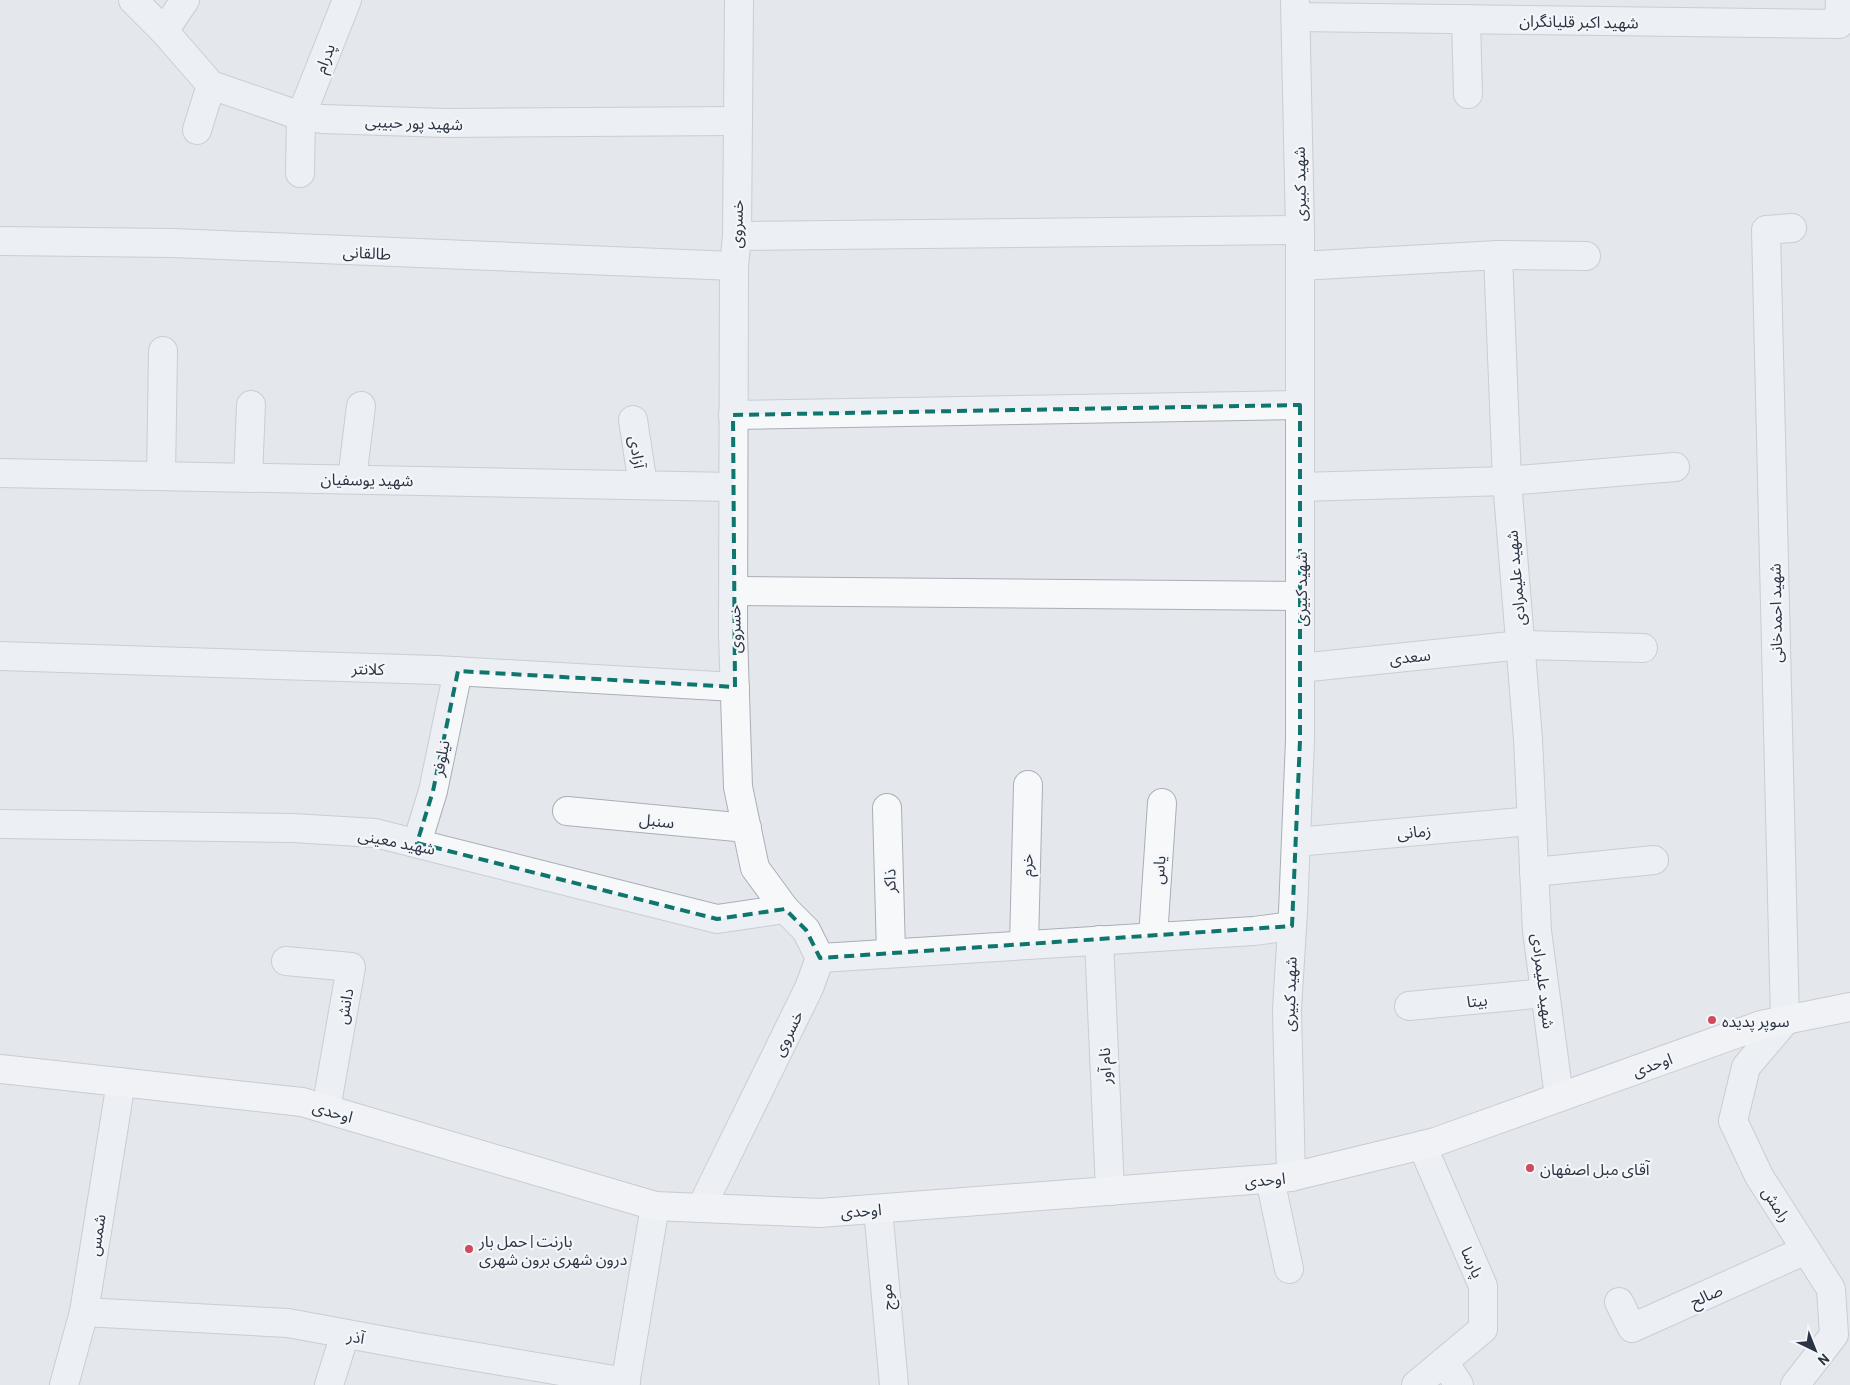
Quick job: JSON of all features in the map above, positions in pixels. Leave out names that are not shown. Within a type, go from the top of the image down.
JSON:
[{"type":"main road","name":"اوحدی","points":[[0,1070],[302,1102],[655,1206],[820,1213],[1280,1178],[1435,1142],[1761,1025],[1850,1007]]},
{"type":"street","name":"شهید پور حبیبی","points":[[133,0],[164,31],[211,85],[301,116],[446,123],[738,122]]},
{"type":"street","points":[[164,31],[185,0]]},
{"type":"street","name":"پدرام","points":[[301,116],[347,0]]},
{"type":"street","name":"خسروی","points":[[701,1208],[809,988],[820,958],[806,930],[785,909],[754,868],[738,786],[735,687],[733,415],[739,0]]},
{"type":"street","name":"شهید اکبر قلیانگران","points":[[1295,8],[1466,20],[1839,24],[1840,0]]},
{"type":"street","name":"شهید کبیری","points":[[1289,1269],[1280,1178],[1300,740],[1300,230],[1295,8]]},
{"type":"street","points":[[1466,20],[1468,94]]},
{"type":"street","points":[[197,130],[211,85]]},
{"type":"street","points":[[300,172],[301,116]]},
{"type":"street","name":"شهید احمدخانی","points":[[1785,1021],[1766,230],[1792,228]]},
{"type":"street","points":[[737,236],[1300,230]]},
{"type":"street","name":"طالقانی","points":[[0,241],[173,243],[734,266]]},
{"type":"street","points":[[1300,266],[1498,255],[1586,256]]},
{"type":"street","name":"شهید علیمرادی","points":[[1498,255],[1507,481],[1528,739],[1537,931],[1559,1097]]},
{"type":"street","points":[[161,476],[163,351]]},
{"type":"street","points":[[248,477],[251,405]]},
{"type":"street","points":[[733,415],[1300,405]]},
{"type":"street","points":[[352,479],[361,406]]},
{"type":"street","name":"آزادی","points":[[633,420],[643,485]]},
{"type":"street","points":[[1300,487],[1507,481],[1675,467]]},
{"type":"street","name":"شهید یوسفیان","points":[[0,474],[733,487]]},
{"type":"street","points":[[734,592],[1300,596]]},
{"type":"street","name":"سعدی","points":[[1300,668],[1521,645],[1643,648]]},
{"type":"street","name":"کلانتر","points":[[0,656],[458,671],[735,687]]},
{"type":"street","name":"نیلوفر","points":[[417,843],[433,791],[458,671]]},
{"type":"street","name":"خرم","points":[[1024,945],[1028,785]]},
{"type":"street","name":"یاس","points":[[1153,937],[1162,803]]},
{"type":"street","name":"ذاکر","points":[[887,808],[891,953]]},
{"type":"street","name":"سنبل","points":[[567,811],[747,828]]},
{"type":"street","name":"زمانی","points":[[1296,842],[1532,821]]},
{"type":"street","name":"شهید معینی","points":[[0,824],[293,828],[375,833],[717,919],[785,909]]},
{"type":"street","points":[[1534,872],[1654,860]]},
{"type":"street","points":[[820,958],[1254,931],[1292,926]]},
{"type":"street","name":"نام آور","points":[[1099,940],[1110,1191]]},
{"type":"street","name":"دانش","points":[[286,961],[351,967],[326,1109]]},
{"type":"street","name":"بیتا","points":[[1409,1006],[1545,993]]},
{"type":"street","name":"رامش","points":[[1785,1021],[1746,1067],[1733,1121],[1759,1176],[1831,1289],[1834,1335],[1795,1385]]},
{"type":"street","name":"شمس","points":[[64,1385],[84,1312],[121,1082]]},
{"type":"street","name":"پارسا","points":[[1416,1385],[1483,1329],[1483,1286],[1422,1145]]},
{"type":"street","points":[[625,1383],[655,1206]]},
{"type":"street","name":"موج","points":[[878,1209],[894,1385]]},
{"type":"street","name":"صالح","points":[[1619,1302],[1632,1328],[1806,1250]]},
{"type":"street","name":"آذر","points":[[84,1312],[288,1323],[625,1383]]},
{"type":"street","points":[[329,1385],[345,1334]]},
{"type":"street","points":[[1444,1362],[1459,1385]]},
{"type":"highlighted area","points":[[1300,405],[1300,740],[1292,926],[820,958],[806,930],[785,909],[717,919],[417,843],[433,791],[458,671],[735,687],[733,415]]},
{"type":"place","name":"سوپر پدیده","points":[[1712,1020]]},
{"type":"place","name":"آقای مبل اصفهان","points":[[1530,1168]]},
{"type":"place","name":"بارنت | حمل بار درون شهری برون شهری","points":[[469,1249]]}]
